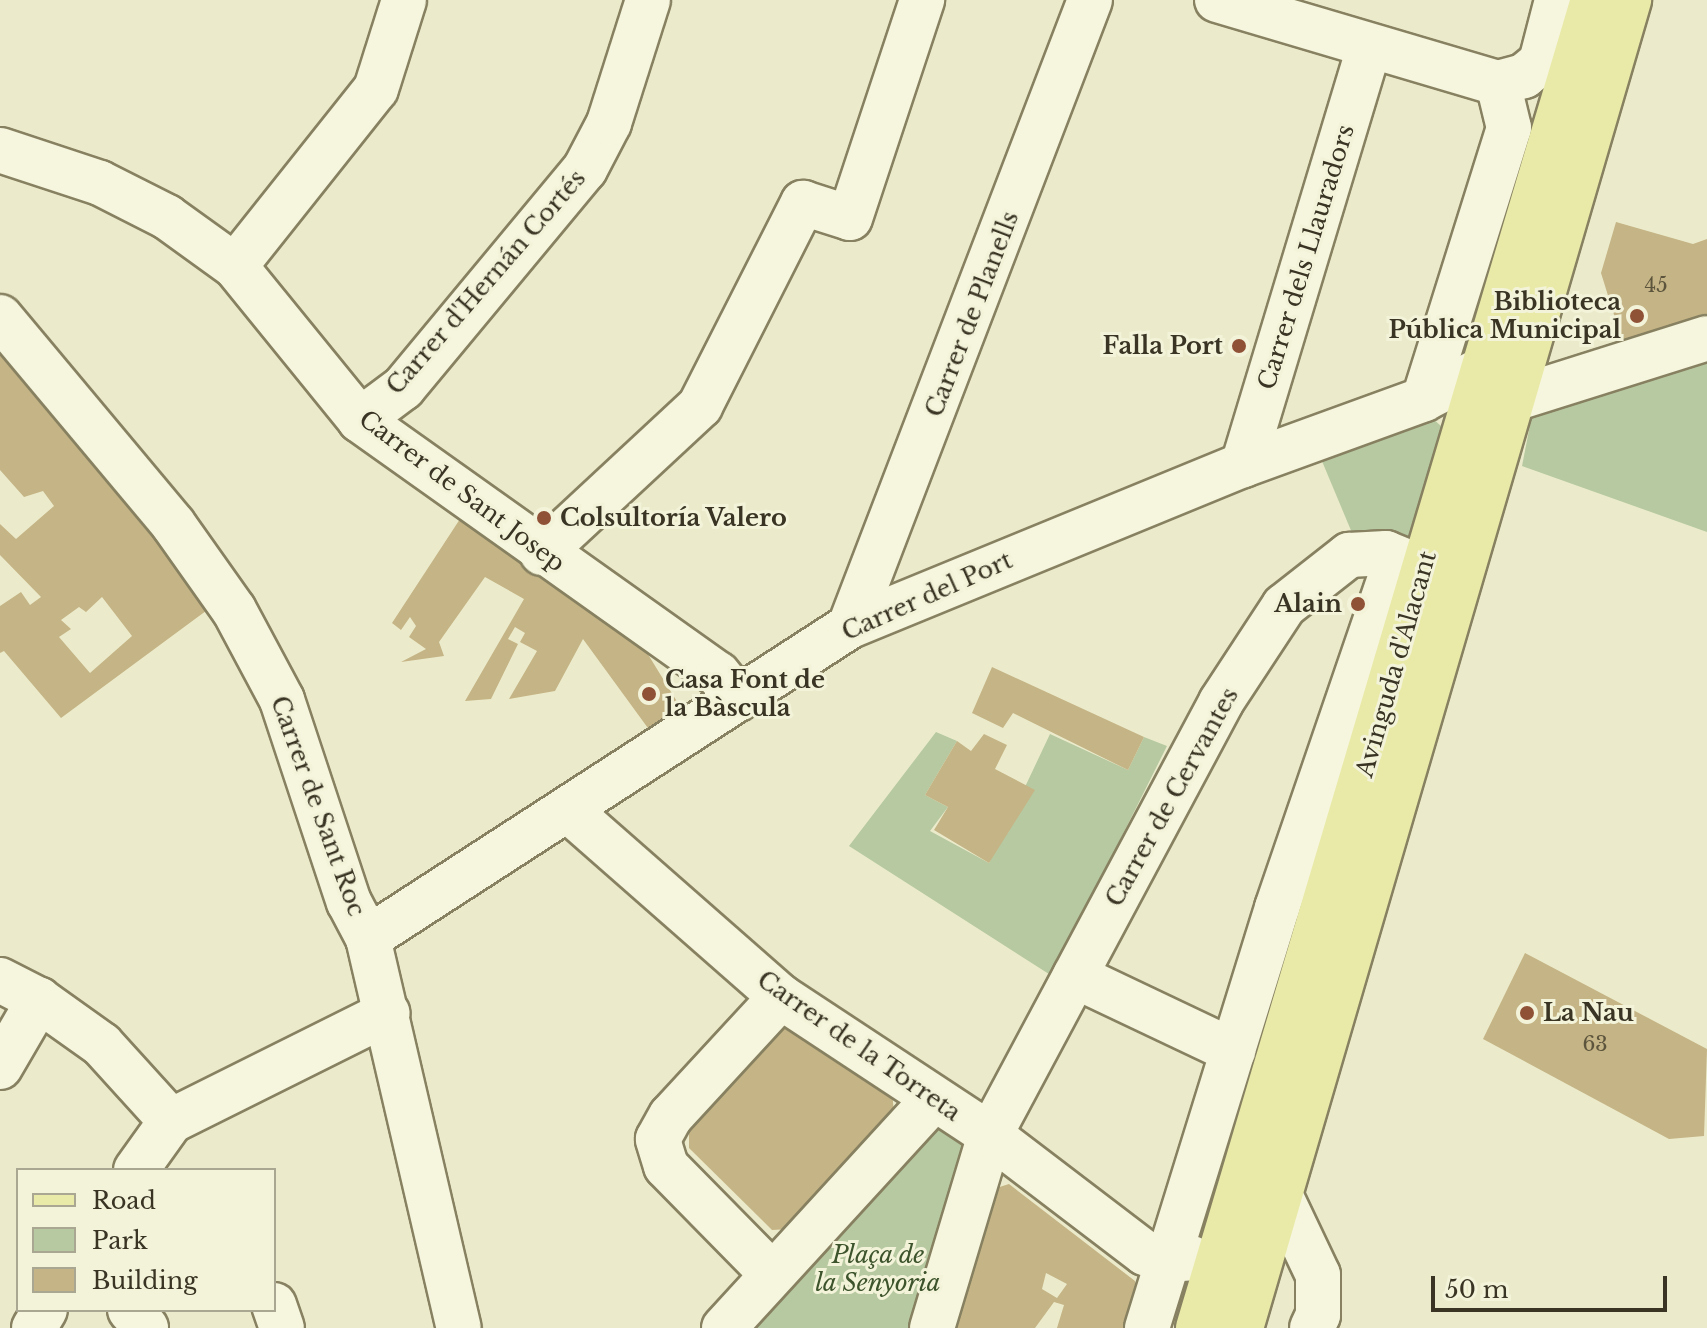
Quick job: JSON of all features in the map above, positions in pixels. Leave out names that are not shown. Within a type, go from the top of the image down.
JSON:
[{"type":"main road","name":"Avinguda d'Alacant","points":[[1198,1328],[1221,1257],[1411,563],[1480,371],[1593,0]]},
{"type":"main road","name":"Avinguda d'Alacant","points":[[1241,1328],[1517,398],[1629,0]]},
{"type":"street","points":[[235,266],[376,89],[404,0]]},
{"type":"street","name":"Carrer d'Hernán Cortés","points":[[360,420],[403,388],[585,169],[609,123],[648,0]]},
{"type":"street","points":[[542,553],[700,406],[803,203],[850,218],[922,0]]},
{"type":"street","name":"Carrer de Planells","points":[[850,626],[1090,0]]},
{"type":"street","points":[[1217,0],[1369,48],[1498,83],[1524,76],[1541,62],[1557,0]]},
{"type":"street","name":"Carrer dels Llauradors","points":[[1243,465],[1369,48]]},
{"type":"street","points":[[1424,399],[1509,128],[1498,83]]},
{"type":"street","name":"Carrer de Sant Josep","points":[[0,150],[100,183],[167,217],[235,266],[360,420],[542,553],[718,674],[738,699]]},
{"type":"street","name":"Carrer de Sant Roc","points":[[0,317],[173,524],[234,610],[282,700],[349,902],[368,938],[388,1013],[459,1328]]},
{"type":"street","points":[[1517,398],[1707,338]]},
{"type":"street","name":"Carrer del Port","points":[[368,938],[850,626],[1243,465],[1424,399],[1532,344]]},
{"type":"street","name":"Carrer de Cervantes","points":[[990,1135],[1221,702],[1284,606],[1349,555],[1411,563]]},
{"type":"street","name":"Avinguda d'Alacant","points":[[1147,1328],[1233,1051],[1411,563]]},
{"type":"street","name":"Carrer de la Torreta","points":[[568,810],[781,997],[932,1101],[990,1135],[1145,1253],[1166,1260]]},
{"type":"street","points":[[1075,976],[1233,1051]]},
{"type":"street","points":[[0,980],[39,1000],[102,1045],[171,1121]]},
{"type":"street","points":[[772,1274],[666,1166],[658,1139],[671,1116],[781,997]]},
{"type":"street","points":[[0,1067],[39,1000]]},
{"type":"street","points":[[144,1166],[171,1121],[388,1013]]},
{"type":"street","points":[[724,1328],[932,1101]]},
{"type":"street","points":[[932,1328],[990,1135]]},
{"type":"street","points":[[1281,1197],[1318,1275],[1318,1315],[1312,1328]]},
{"type":"street","points":[[1166,1260],[1221,1257]]},
{"type":"street","points":[[132,1312],[146,1328]]},
{"type":"green space","points":[[1707,362],[1707,532],[1522,466],[1532,415]]},
{"type":"green space","points":[[1428,414],[1442,427],[1445,442],[1412,559],[1355,540],[1319,454]]},
{"type":"green space","points":[[936,732],[957,741],[925,795],[948,807],[930,831],[989,863],[1050,734],[1128,770],[1144,737],[1167,746],[1052,976],[849,846]]},
{"type":"green space","name":"Plaça de la Senyoria","points":[[941,1126],[963,1144],[968,1178],[921,1328],[748,1328],[924,1127]]},
{"type":"building","points":[[1616,222],[1693,244],[1707,239],[1707,321],[1624,347],[1601,273]]},
{"type":"building","points":[[0,337],[214,605],[61,718],[4,651],[0,653],[0,606],[21,592],[30,605],[41,597],[0,555],[0,524],[16,539],[54,506],[43,491],[24,497],[0,470]],"holes":[[[102,597],[132,636],[90,673],[59,637],[71,629],[61,620],[79,607],[86,612]]]},
{"type":"building","points":[[460,519],[622,612],[684,713],[653,735],[583,639],[555,691],[509,699],[537,651],[520,642],[525,633],[515,627],[508,639],[518,644],[491,699],[465,701],[524,599],[485,577],[439,642],[444,656],[401,662],[426,649],[409,637],[416,626],[410,617],[401,630],[392,623]]},
{"type":"building","points":[[992,667],[1144,737],[1128,770],[1013,713],[1003,728],[972,713]]},
{"type":"building","points":[[984,734],[1007,745],[995,769],[1035,790],[989,863],[934,830],[948,807],[925,795],[957,741],[971,751]]},
{"type":"building","points":[[1525,953],[1707,1049],[1704,1136],[1669,1139],[1483,1039]]},
{"type":"building","points":[[778,1020],[892,1091],[894,1113],[789,1229],[772,1230],[689,1148],[689,1126]]},
{"type":"building","points":[[1009,1184],[1135,1281],[1143,1304],[1136,1328],[1057,1328],[1064,1305],[1054,1302],[1035,1328],[950,1328],[990,1190]],"holes":[[[1046,1273],[1067,1284],[1057,1298],[1042,1289]]]},
{"type":"place","name":"Biblioteca Pública Municipal","points":[[1637,316]]},
{"type":"place","name":"Falla Port","points":[[1239,346]]},
{"type":"place","name":"Colsultoría Valero","points":[[544,518]]},
{"type":"place","name":"Alain","points":[[1358,604]]},
{"type":"place","name":"Casa Font de la Bàscula","points":[[649,694]]},
{"type":"place","name":"La Nau","points":[[1527,1013]]}]
